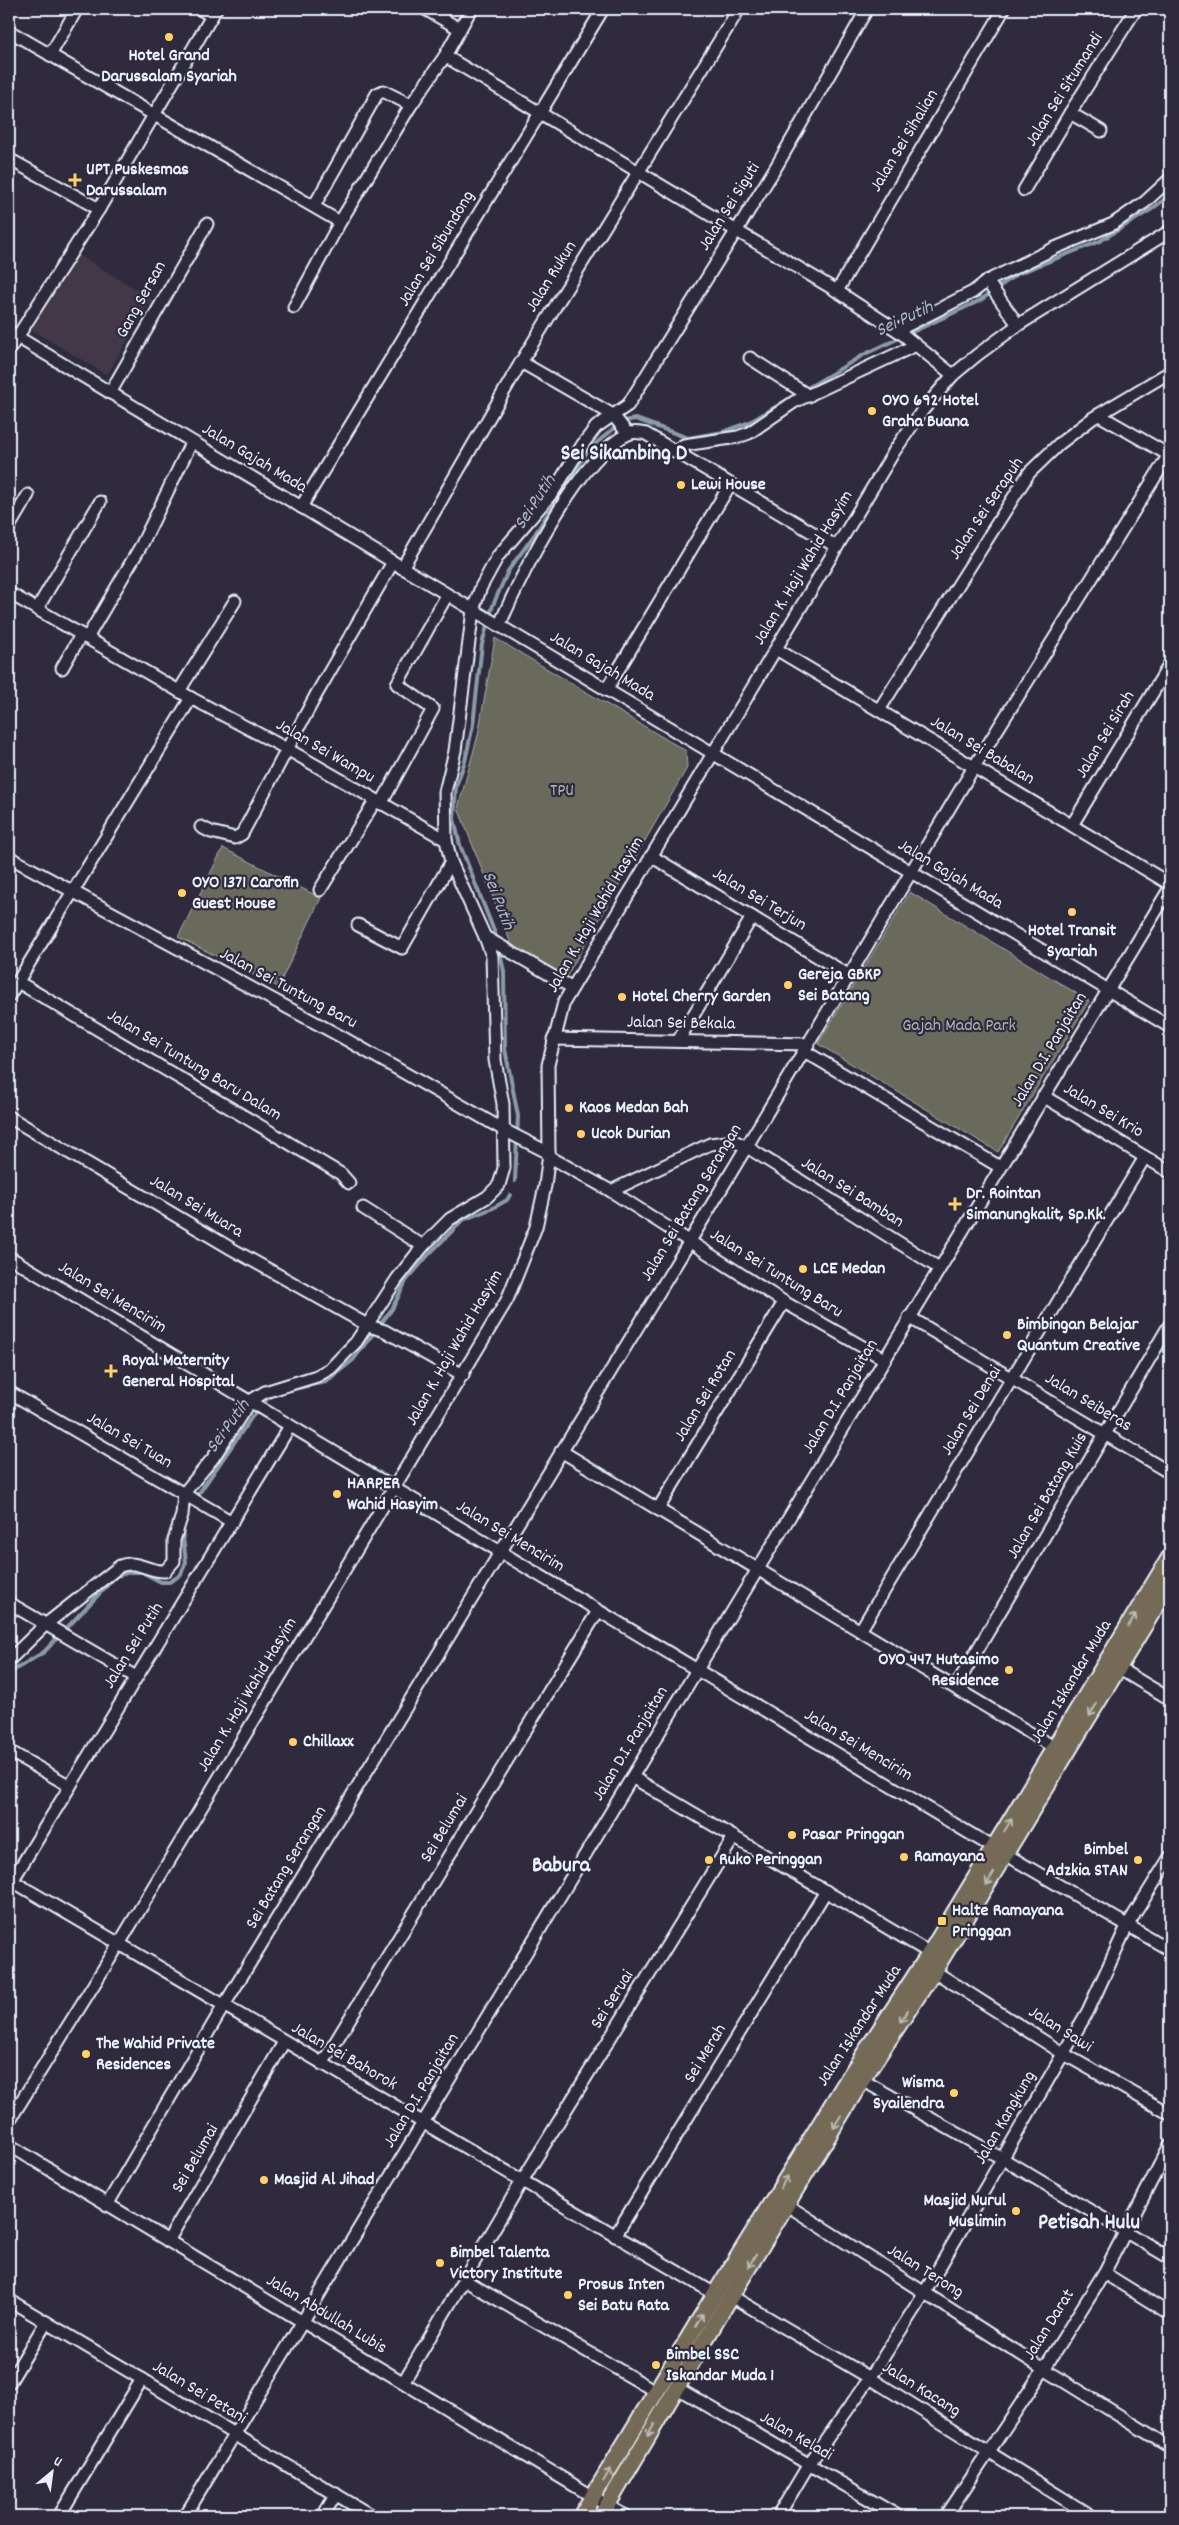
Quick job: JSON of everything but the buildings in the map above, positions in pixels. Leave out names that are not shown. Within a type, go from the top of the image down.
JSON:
[{"type":"main road","name":"Jalan Iskandar Muda","points":[[604,2511],[668,2393],[724,2297],[857,2077],[935,1961],[1060,1751],[1170,1556]]},
{"type":"main road","name":"Jalan Iskandar Muda","points":[[1060,1751],[1118,1668],[1170,1583]]},
{"type":"main road","name":"Jalan Iskandar Muda","points":[[581,2516],[668,2393],[724,2297],[786,2205],[857,2077]]},
{"type":"street","points":[[50,55],[77,9]]},
{"type":"street","points":[[9,350],[12,335],[99,209],[214,12],[200,9]]},
{"type":"street","points":[[426,9],[460,29]]},
{"type":"street","points":[[294,307],[340,222],[411,105],[445,56],[471,9]]},
{"type":"street","name":"Jalan Sei Sibundong","points":[[301,507],[604,9]]},
{"type":"street","name":"Jalan Rukun","points":[[201,827],[211,832],[239,837],[287,749],[520,362],[739,9]]},
{"type":"street","name":"Jalan Sei Siguti","points":[[621,424],[628,405],[736,232],[867,9]]},
{"type":"street","name":"Jalan Sei Sihalian","points":[[837,291],[1004,9]]},
{"type":"street","name":"Jalan Sei Situmandi","points":[[1024,190],[1136,9]]},
{"type":"street","points":[[9,31],[340,222]]},
{"type":"street","points":[[445,56],[837,291],[900,332],[953,375]]},
{"type":"street","points":[[314,206],[377,94],[383,91],[411,105]]},
{"type":"street","points":[[1070,113],[1101,131]]},
{"type":"street","points":[[9,160],[99,209]]},
{"type":"street","points":[[900,332],[1055,248],[1112,224],[1145,202],[1170,179]]},
{"type":"street","name":"Gang Sersan","points":[[110,393],[207,224]]},
{"type":"street","name":"Jalan K. Haji Wahid Hasyim","points":[[9,2121],[507,1300],[536,1227],[545,1186],[549,1155],[548,1066],[553,1039],[564,1002],[895,450],[922,411],[953,375],[1018,326],[1170,231]]},
{"type":"street","points":[[989,284],[1018,326]]},
{"type":"street","name":"Jalan Gajah Mada","points":[[12,335],[1170,1027]]},
{"type":"street","points":[[674,450],[684,445],[738,437],[748,433],[805,393],[914,343]]},
{"type":"street","points":[[750,358],[805,393]]},
{"type":"street","points":[[520,362],[621,424],[646,434],[674,450],[836,547]]},
{"type":"street","name":"Jalan Sei Serapuh","points":[[879,710],[1029,472],[1059,444],[1099,415],[1170,372]]},
{"type":"street","points":[[1099,415],[1170,454]]},
{"type":"street","points":[[9,1660],[45,1625],[120,1566],[128,1562],[158,1571],[165,1571],[170,1567],[174,1561],[174,1540],[187,1495],[251,1402],[265,1392],[317,1376],[331,1368],[344,1357],[368,1325],[397,1279],[423,1246],[450,1219],[496,1191],[504,1168],[508,1132],[493,1034],[494,976],[492,956],[488,939],[451,862],[446,840],[444,792],[455,751],[474,611],[481,587],[498,556],[553,492],[596,427],[621,424]]},
{"type":"street","points":[[496,624],[524,569],[592,462],[621,424]]},
{"type":"street","points":[[62,668],[142,544],[191,442]]},
{"type":"street","name":"Jalan Sei Batang Serangan","points":[[500,1551],[690,1241],[974,767],[1170,454]]},
{"type":"street","points":[[606,690],[730,485]]},
{"type":"street","points":[[9,527],[28,495]]},
{"type":"street","points":[[37,609],[100,502]]},
{"type":"street","name":"Jalan Sei Wampu","points":[[9,593],[191,698],[287,749],[446,840]]},
{"type":"street","points":[[320,890],[378,802],[433,709],[397,684],[447,595]]},
{"type":"street","points":[[179,691],[235,601]]},
{"type":"street","name":"Jalan Sei Babalan","points":[[776,649],[1170,884]]},
{"type":"street","name":"Jalan Sei Sirah","points":[[1072,825],[1170,664]]},
{"type":"street","points":[[9,996],[74,893],[191,698]]},
{"type":"street","name":"Jalan Sei Terjun","points":[[651,856],[848,975]]},
{"type":"street","name":"Jalan Sei Tuntung Baru","points":[[9,857],[340,1036],[524,1140],[611,1191],[784,1302],[884,1360]]},
{"type":"street","points":[[358,924],[402,948],[451,862]]},
{"type":"street","name":"Jalan D.I. Panjaitan","points":[[186,2516],[1170,888]]},
{"type":"street","points":[[678,1041],[752,917]]},
{"type":"street","points":[[488,939],[572,987]]},
{"type":"street","name":"Jalan Sei Tuntung Baru Dalam","points":[[18,982],[341,1174],[349,1183]]},
{"type":"street","name":"Jalan Sei Bekala","points":[[553,1039],[678,1041],[806,1047],[1000,1167]]},
{"type":"street","name":"Jalan Sei Krio","points":[[1043,1096],[1170,1172]]},
{"type":"street","name":"Jalan Sei Muara","points":[[9,1117],[223,1244],[368,1325],[385,1331],[463,1375]]},
{"type":"street","points":[[611,1191],[710,1144],[734,1141],[746,1147]]},
{"type":"street","name":"Jalan Sei Bamban","points":[[746,1147],[939,1268]]},
{"type":"street","name":"Jalan Sei Denai","points":[[860,1631],[1145,1156]]},
{"type":"street","points":[[363,1208],[423,1246]]},
{"type":"street","name":"Jalan Sei Mencirim","points":[[9,1257],[1000,1851],[1170,1950]]},
{"type":"street","name":"Jalan Sei Rotan","points":[[658,1509],[784,1302]]},
{"type":"street","name":"Jalan Seiberas","points":[[909,1317],[1170,1473]]},
{"type":"street","name":"Jalan Sei Batang Kuis","points":[[956,1686],[1170,1324]]},
{"type":"street","name":"Jalan Sei Tuan","points":[[9,1392],[232,1522]]},
{"type":"street","name":"Jalan Sei Putih","points":[[10,1882],[290,1426]]},
{"type":"street","points":[[561,1451],[757,1570],[956,1686],[1060,1751]]},
{"type":"street","name":"Sei Batang Serangan","points":[[107,2204],[223,2007],[500,1551]]},
{"type":"street","points":[[9,1603],[136,1677]]},
{"type":"street","name":"Sei Belumai","points":[[322,2064],[598,1611]]},
{"type":"street","points":[[1118,1668],[1170,1700]]},
{"type":"street","points":[[9,1751],[70,1786]]},
{"type":"street","name":"Jalan Sawi","points":[[632,1777],[826,1891],[935,1961],[1064,2054],[1170,2114]]},
{"type":"street","name":"Sei Seruai","points":[[404,2381],[522,2181],[734,1838]]},
{"type":"street","name":"Jalan Kangkung","points":[[778,2516],[809,2464],[870,2378],[926,2292],[1064,2054],[1102,1985],[1127,1926],[1170,1857]]},
{"type":"street","name":"Jalan Sei Bahorok","points":[[10,1882],[615,2236],[724,2297]]},
{"type":"street","name":"Sei Merah","points":[[615,2236],[826,1891]]},
{"type":"street","name":"Sei Belumai","points":[[168,2241],[284,2042]]},
{"type":"street","points":[[857,2077],[1003,2159],[1170,2258]]},
{"type":"street","name":"Jalan Abdullah Lubis","points":[[9,2145],[302,2322],[404,2381],[593,2497],[604,2511],[625,2516]]},
{"type":"street","name":"Jalan Darat","points":[[946,2516],[1044,2370],[1104,2273],[1170,2145]]},
{"type":"street","name":"Jalan Terong","points":[[786,2205],[926,2292],[1044,2370],[1170,2447]]},
{"type":"street","points":[[1104,2273],[1170,2314]]},
{"type":"street","name":"Jalan Keladi","points":[[464,2280],[668,2393],[809,2464],[898,2516]]},
{"type":"street","name":"Jalan Kacang","points":[[724,2297],[870,2378],[1091,2516]]},
{"type":"street","name":"Jalan Sei Petani","points":[[9,2300],[372,2516]]},
{"type":"street","points":[[9,2383],[46,2322]]},
{"type":"street","points":[[60,2516],[142,2379]]},
{"type":"street","points":[[323,2516],[336,2494]]},
{"type":"shaded area","points":[[77,254],[152,299],[107,375],[32,330]]},
{"type":"green space","name":"TPU","points":[[495,638],[686,751],[687,768],[565,979],[513,949],[458,808],[478,735]]},
{"type":"green space","points":[[223,848],[321,898],[278,987],[178,937]]},
{"type":"green space","name":"Gajah Mada Park","points":[[910,892],[1089,1001],[998,1152],[818,1044]]},
{"type":"waterway","name":"Sei Putih","points":[[498,941],[460,845],[454,819],[456,786],[465,761],[473,725],[482,644],[493,605],[508,571],[535,534],[588,450],[623,421],[636,419],[688,438],[723,432],[750,422],[865,354],[979,301],[1017,274],[1100,241],[1152,209],[1170,195]]},
{"type":"waterway","name":"Sei Putih","points":[[499,948],[504,972],[505,1049],[518,1116],[515,1181]]},
{"type":"waterway","name":"Sei Putih","points":[[288,1390],[326,1382],[353,1360],[392,1309],[406,1281],[430,1253],[463,1220],[493,1208],[507,1200],[510,1195]]},
{"type":"waterway","name":"Sei Putih","points":[[186,1512],[251,1418],[268,1398],[282,1392]]},
{"type":"waterway","name":"Sei Putih","points":[[9,1673],[44,1652],[116,1576],[130,1572],[142,1572],[161,1582],[169,1582],[181,1574],[186,1562],[182,1529]]},
{"type":"place","name":"Hotel Grand Darussalam Syariah","points":[[169,37]]},
{"type":"place","name":"UPT Puskesmas Darussalam","points":[[75,180]]},
{"type":"place","name":"OYO 692 Hotel Graha Buana","points":[[872,411]]},
{"type":"place","name":"Lewi House","points":[[681,485]]},
{"type":"place","name":"OYO 1371 Carofin Guest House","points":[[182,893]]},
{"type":"place","name":"Hotel Transit Syariah","points":[[1072,912]]},
{"type":"place","name":"Gereja GBKP Sei Batang","points":[[788,985]]},
{"type":"place","name":"Hotel Cherry Garden","points":[[622,997]]},
{"type":"place","name":"Kaos Medan Bah","points":[[569,1108]]},
{"type":"place","name":"Ucok Durian","points":[[581,1134]]},
{"type":"place","name":"Dr. Rointan Simanungkalit, Sp.Kk.","points":[[955,1204]]},
{"type":"place","name":"LCE Medan","points":[[803,1269]]},
{"type":"place","name":"Bimbingan Belajar Quantum Creative","points":[[1007,1335]]},
{"type":"place","name":"Royal Maternity General Hospital","points":[[111,1371]]},
{"type":"place","name":"HARPER Wahid Hasyim","points":[[337,1494]]},
{"type":"place","name":"OYO 447 Hutasimo Residence","points":[[1009,1670]]},
{"type":"place","name":"Chillaxx","points":[[293,1742]]},
{"type":"place","name":"Pasar Pringgan","points":[[792,1835]]},
{"type":"place","name":"Ramayana","points":[[904,1857]]},
{"type":"place","name":"Ruko Peringgan","points":[[709,1860]]},
{"type":"place","name":"Bimbel Adzkia STAN","points":[[1138,1860]]},
{"type":"place","name":"Halte Ramayana Pringgan","points":[[942,1921]]},
{"type":"place","name":"The Wahid Private Residences","points":[[86,2054]]},
{"type":"place","name":"Wisma Syailendra","points":[[954,2093]]},
{"type":"place","name":"Masjid Al Jihad","points":[[264,2180]]},
{"type":"place","name":"Masjid Nurul Muslimin","points":[[1016,2211]]},
{"type":"place","name":"Bimbel Talenta Victory Institute","points":[[440,2263]]},
{"type":"place","name":"Prosus Inten Sei Batu Rata","points":[[568,2295]]},
{"type":"place","name":"Bimbel SSC Iskandar Muda 1","points":[[656,2365]]},
{"type":"district","name":"Sei Sikambing D","points":[[624,454]]},
{"type":"district","name":"Babura","points":[[561,1866]]},
{"type":"district","name":"Petisah Hulu","points":[[1089,2223]]}]
